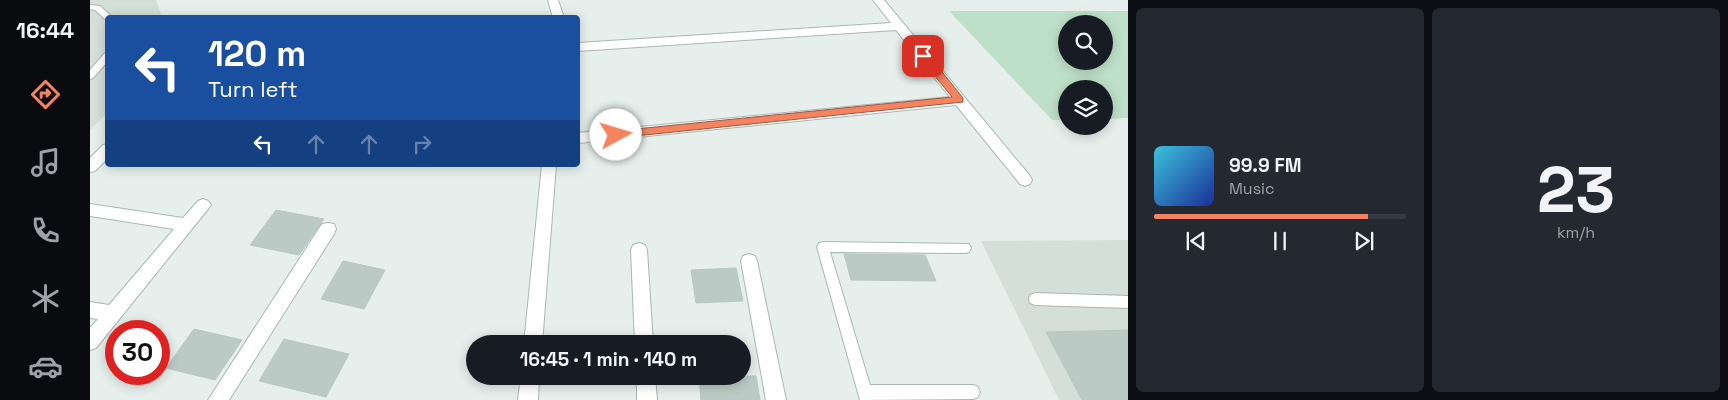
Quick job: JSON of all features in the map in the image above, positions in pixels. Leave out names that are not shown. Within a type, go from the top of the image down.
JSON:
[{"type":"street","points":[[553,0],[558,15]]},
{"type":"street","points":[[878,0],[1025,180]]},
{"type":"street","points":[[580,47],[899,26]]},
{"type":"street","points":[[580,138],[960,100]]},
{"type":"street","points":[[90,166],[105,152]]},
{"type":"street","points":[[534,335],[549,167]]},
{"type":"street","points":[[90,342],[202,205]]},
{"type":"street","points":[[90,210],[186,225]]},
{"type":"street","points":[[218,400],[328,229]]},
{"type":"street","points":[[639,250],[644,335]]},
{"type":"street","points":[[750,261],[776,400]]},
{"type":"street","points":[[90,310],[113,314]]},
{"type":"street","points":[[528,400],[529,385]]},
{"type":"street","points":[[647,385],[648,400]]},
{"type":"lane","points":[[90,7],[97,8],[105,15]]},
{"type":"lane","points":[[90,76],[105,58]]},
{"type":"lane","points":[[965,248],[823,247],[866,396],[973,392]]},
{"type":"lane","points":[[1035,299],[1128,302]]},
{"type":"shaded area","points":[[90,0],[156,0],[161,15],[105,15],[105,115],[90,130]]},
{"type":"shaded area","points":[[1128,240],[1128,400],[1059,400],[981,241]]},
{"type":"green space","points":[[949,11],[1128,11],[1128,118],[1113,119],[1113,80],[1058,80],[1058,120],[1052,120]]},
{"type":"building","points":[[276,210],[324,219],[299,255],[250,245]]},
{"type":"building","points":[[844,254],[925,255],[936,281],[851,280]]},
{"type":"building","points":[[343,261],[385,270],[364,309],[321,299]]},
{"type":"building","points":[[736,268],[743,301],[696,303],[691,270]]},
{"type":"building","points":[[194,329],[242,340],[215,380],[170,369],[170,362]]},
{"type":"building","points":[[1128,330],[1128,400],[1082,400],[1046,332]]},
{"type":"building","points":[[284,339],[349,354],[326,397],[259,381]]},
{"type":"building","points":[[751,376],[756,376],[760,400],[701,400],[700,385],[751,385]]},
{"type":"route","points":[[616,135],[960,100],[923,56]]}]
